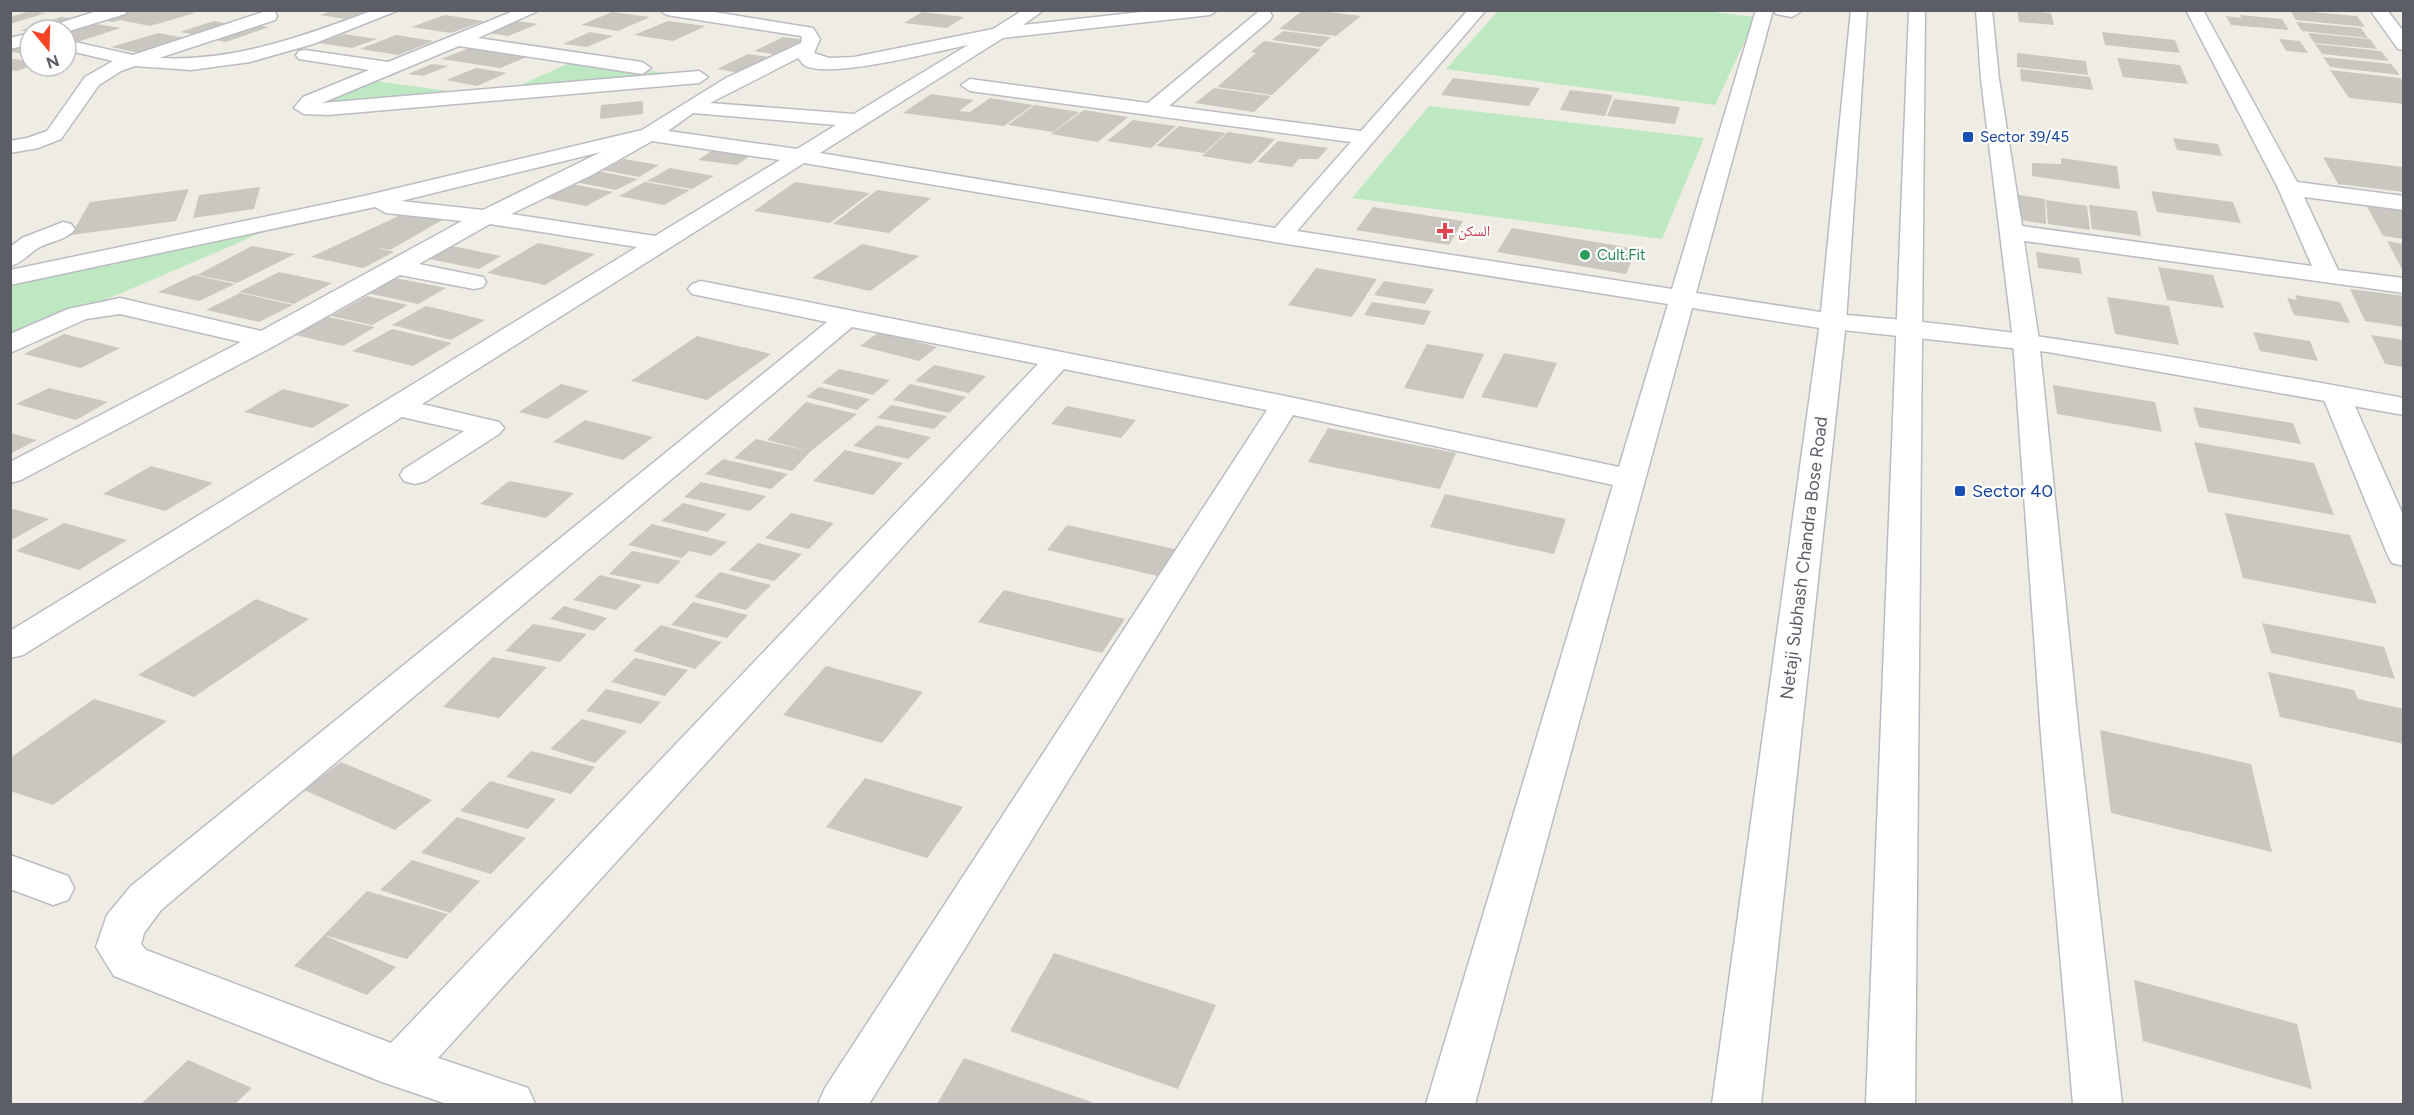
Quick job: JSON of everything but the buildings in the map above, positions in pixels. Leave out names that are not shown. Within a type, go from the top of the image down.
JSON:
[{"type":"street","points":[[78,23],[119,10]]},
{"type":"street","points":[[234,10],[291,19]]},
{"type":"street","points":[[78,48],[160,64],[190,64],[253,57],[391,10]]},
{"type":"street","points":[[532,10],[310,101],[304,108],[328,109],[699,76]]},
{"type":"street","points":[[667,10],[807,32],[811,39],[805,54],[811,62],[829,64],[854,62],[1000,33],[1210,10]]},
{"type":"street","points":[[10,647],[805,157],[1036,10]]},
{"type":"street","points":[[1281,236],[1478,10]]},
{"type":"street","points":[[1451,1104],[1765,10]]},
{"type":"street","name":"Netaji Subhash Chandra Bose Road","points":[[1736,1104],[1833,322],[1859,10]]},
{"type":"street","points":[[1890,1104],[1917,10]]},
{"type":"street","points":[[1984,10],[1990,79],[2026,340],[2060,735],[2098,1104]]},
{"type":"street","points":[[2194,10],[2289,188],[2330,276]]},
{"type":"street","points":[[2378,10],[2403,45]]},
{"type":"street","points":[[10,147],[31,144],[54,135],[92,81],[114,67],[269,16]]},
{"type":"street","points":[[1152,110],[1264,16]]},
{"type":"street","points":[[313,22],[346,27]]},
{"type":"street","points":[[458,40],[733,82]]},
{"type":"street","points":[[10,474],[265,340],[486,217],[584,170],[649,134],[689,106],[733,82],[806,47]]},
{"type":"street","points":[[305,55],[390,68]]},
{"type":"street","points":[[368,77],[473,95]]},
{"type":"street","points":[[970,85],[1365,138]]},
{"type":"street","points":[[689,106],[861,121]]},
{"type":"street","points":[[10,278],[364,203],[649,134],[1833,322],[1911,326],[2026,340],[2403,407]]},
{"type":"street","points":[[2289,188],[2403,203]]},
{"type":"street","points":[[364,203],[486,217],[661,244]]},
{"type":"street","points":[[10,259],[30,243],[63,229]]},
{"type":"street","points":[[2012,232],[2403,286]]},
{"type":"street","points":[[397,267],[474,282]]},
{"type":"street","points":[[701,289],[1285,405],[1630,479]]},
{"type":"street","points":[[10,345],[73,314],[96,306],[120,306],[265,340]]},
{"type":"street","points":[[511,1104],[399,1067],[130,963],[117,946],[123,927],[146,898],[847,318]]},
{"type":"street","points":[[399,1067],[1057,360]]},
{"type":"street","points":[[2336,395],[2403,555]]},
{"type":"street","points":[[842,1104],[1285,405]]},
{"type":"street","points":[[398,407],[489,428],[415,475]]},
{"type":"street","points":[[10,871],[53,888]]},
{"type":"green space","points":[[1695,10],[1756,17],[1715,105],[1446,69],[1498,11]]},
{"type":"green space","points":[[576,60],[666,73],[514,88]]},
{"type":"green space","points":[[376,81],[455,92],[319,105]]},
{"type":"green space","points":[[1429,106],[1704,138],[1662,239],[1352,198]]},
{"type":"green space","points":[[269,229],[75,313],[11,342],[11,280]]},
{"type":"place","name":"Sector 39/45","points":[[1968,137]]},
{"type":"place","name":"السكن","points":[[1445,231]]},
{"type":"place","name":"Cult.Fit","points":[[1585,255]]},
{"type":"place","name":"Sector 40","points":[[1960,491]]}]
